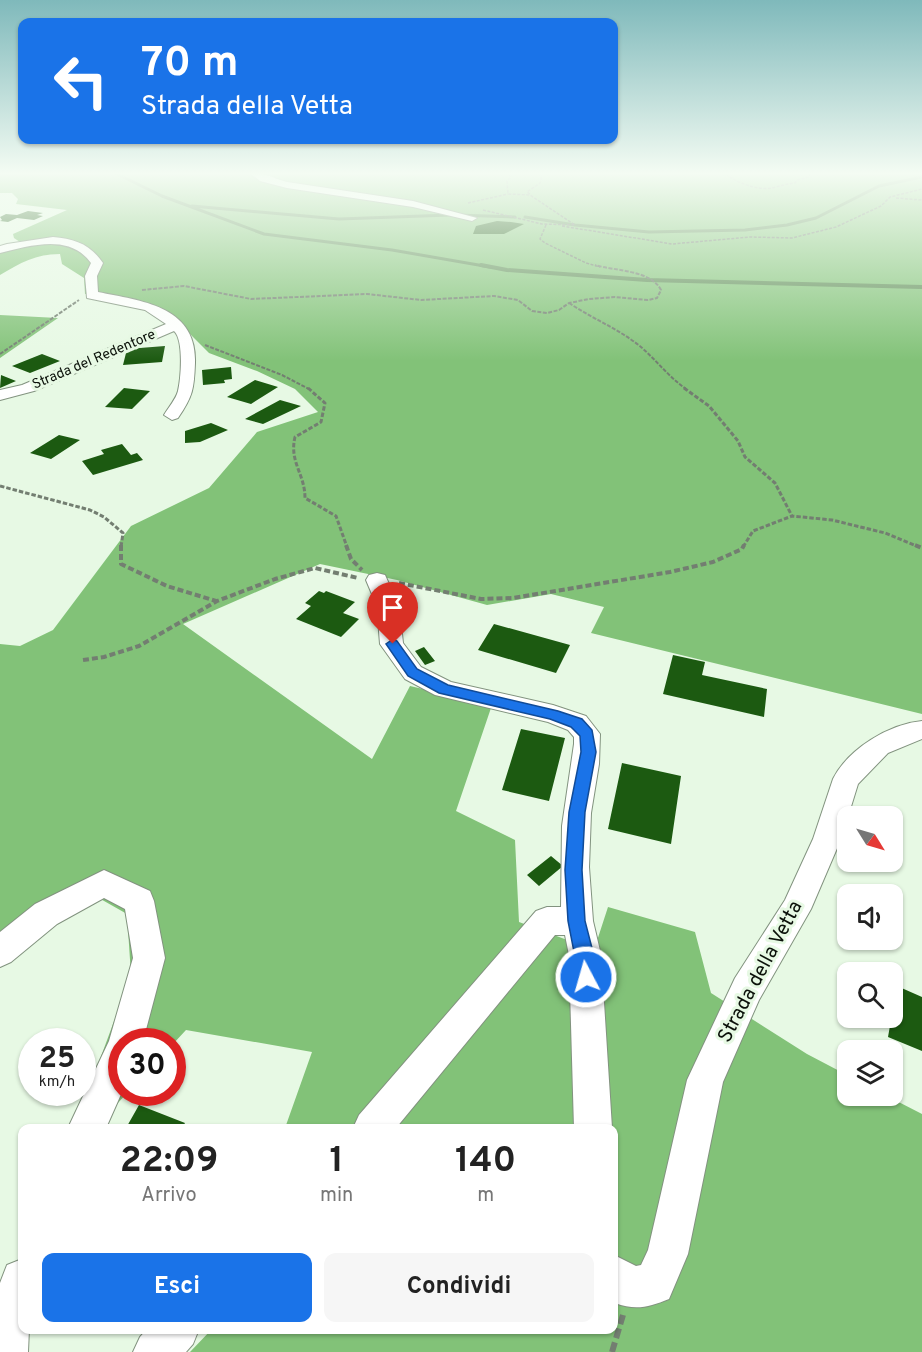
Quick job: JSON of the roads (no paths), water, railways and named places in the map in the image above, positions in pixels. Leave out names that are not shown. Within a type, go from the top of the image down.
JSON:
[{"type":"street","name":"Strada del Redentore","points":[[0,250],[40,240],[55,240],[75,245],[94,256],[97,263],[92,276],[92,295],[149,307],[166,316],[179,329],[28,388],[0,395]]},
{"type":"street","points":[[172,415],[186,392],[188,348],[179,329]]},
{"type":"street","points":[[377,580],[388,606],[393,644],[413,673],[444,689],[553,714],[577,723],[587,734],[589,752],[576,824],[573,870],[577,921],[585,956],[593,1124]]},
{"type":"street","name":"Strada della Vetta","points":[[622,1282],[654,1284],[668,1254],[705,1080],[747,989],[796,909],[827,839],[846,779],[879,746],[912,731],[922,730]]},
{"type":"street","points":[[0,952],[46,914],[104,883],[139,901],[149,958],[130,1028]]},
{"type":"street","points":[[375,1124],[547,921],[577,921]]},
{"type":"street","points":[[89,1124],[108,1082]]},
{"type":"street","points":[[6,1352],[8,1319],[18,1291]]},
{"type":"street","points":[[155,1352],[173,1334]]},
{"type":"waterway","points":[[273,235],[392,250],[490,267]]},
{"type":"waterway","points":[[481,265],[507,270],[647,280],[922,287]]}]
